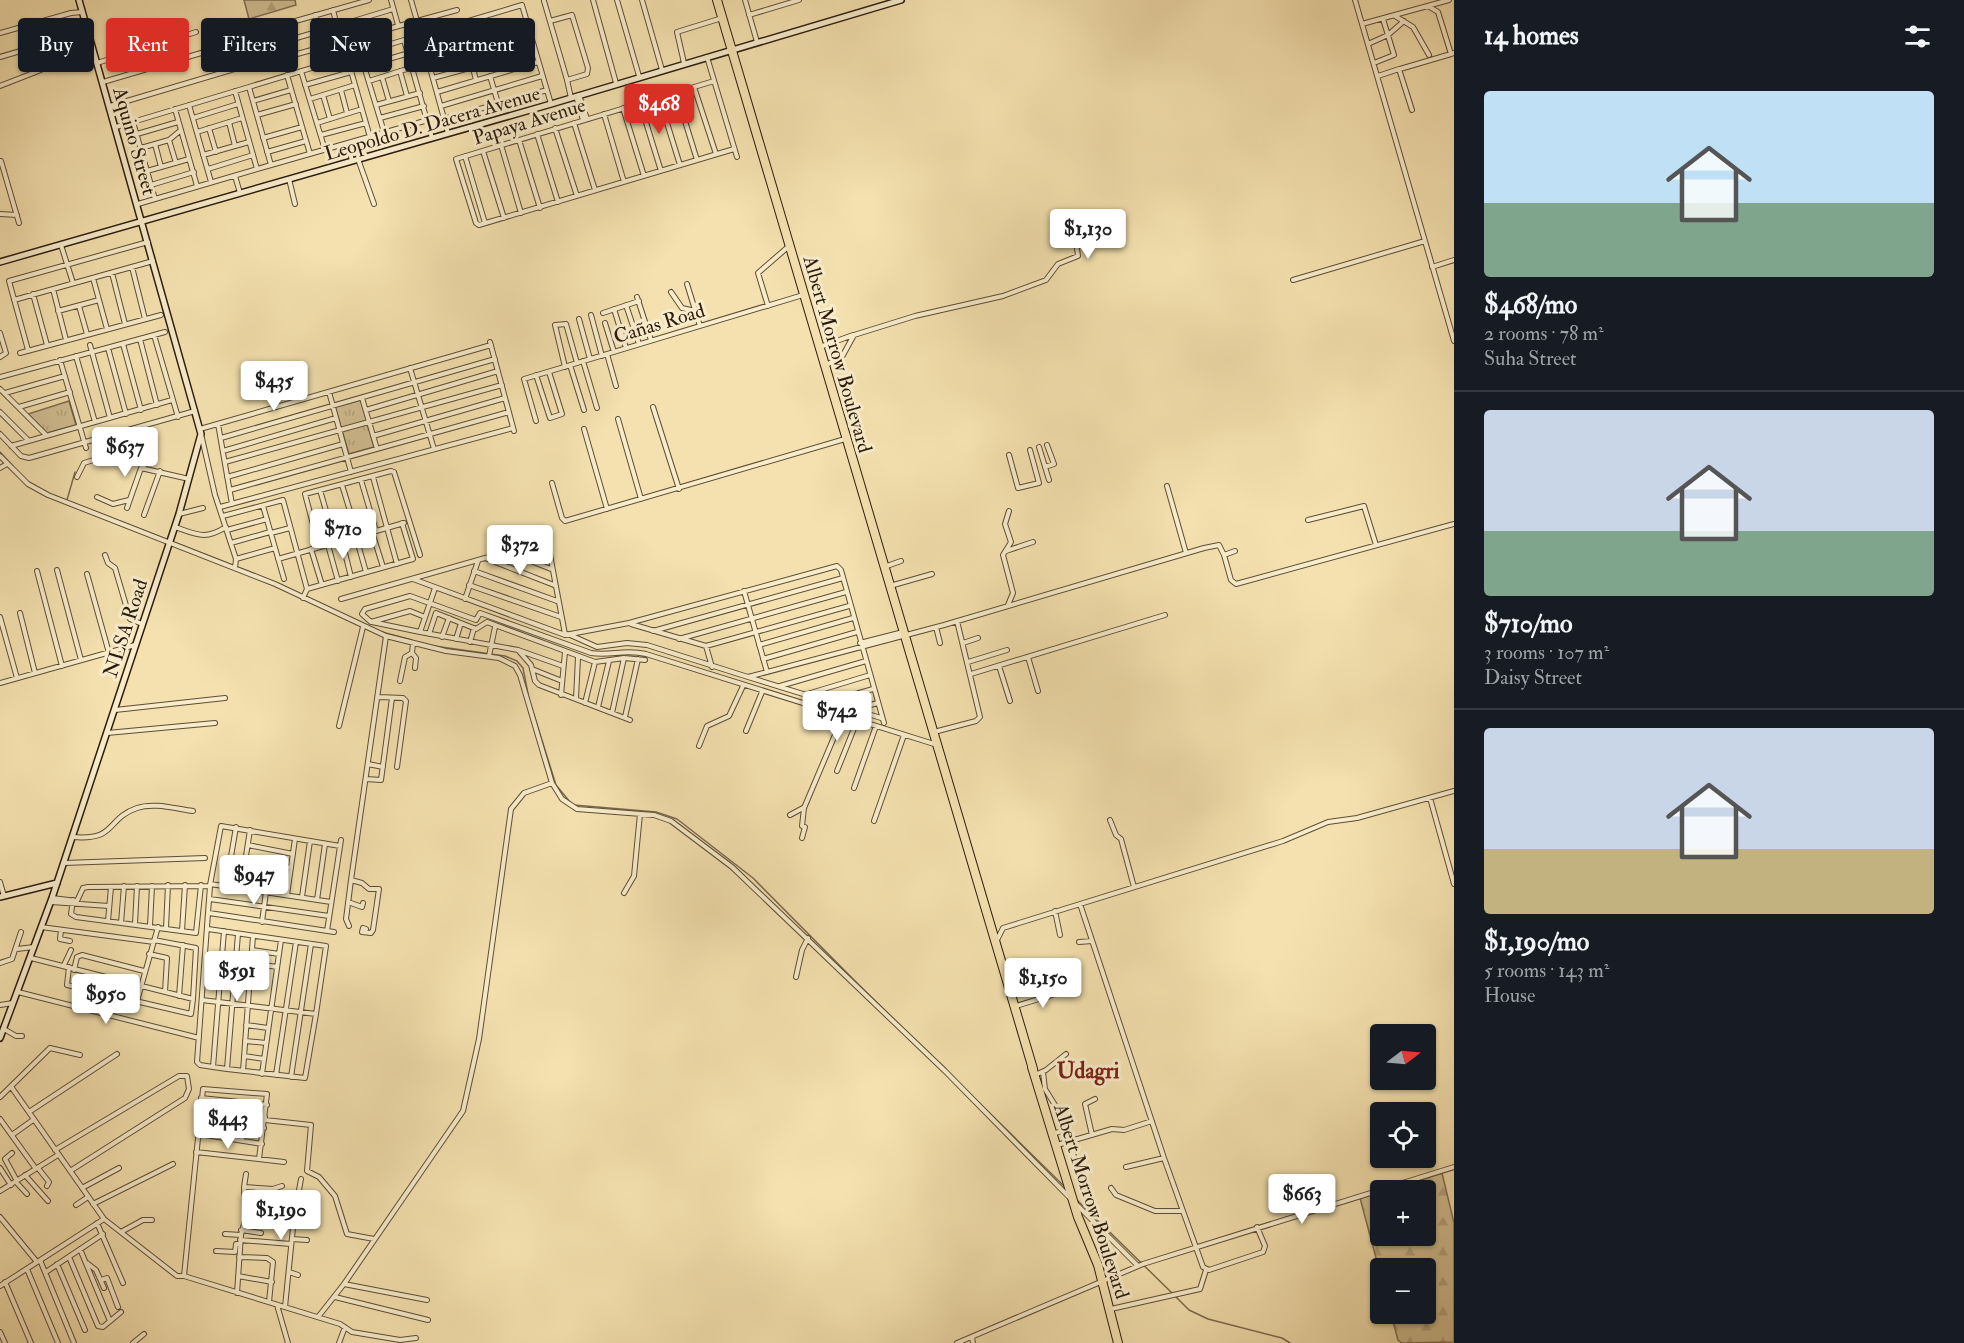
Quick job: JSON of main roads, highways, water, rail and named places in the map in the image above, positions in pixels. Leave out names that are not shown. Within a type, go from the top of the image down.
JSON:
[{"type":"highway","name":"Albert Morrow Boulevard","points":[[717,0],[903,634],[996,930],[997,946],[1036,1072],[1052,1134],[1103,1282],[1118,1343]]},
{"type":"highway","name":"Albert Morrow Boulevard","points":[[933,733],[934,744],[981,908],[1036,1072]]},
{"type":"main road","name":"Aquino Street","points":[[79,0],[143,222]]},
{"type":"main road","name":"Leopoldo D. Dacera Avenue","points":[[0,262],[448,134],[901,0]]},
{"type":"main road","name":"NLSA Road","points":[[0,1038],[57,883],[175,527],[201,431],[143,222]]},
{"type":"main road","points":[[2,897],[57,883]]},
{"type":"waterway","points":[[0,452],[13,466]]},
{"type":"waterway","points":[[67,500],[75,472]]},
{"type":"waterway","points":[[55,496],[168,540]]},
{"type":"waterway","points":[[173,542],[274,582]]},
{"type":"waterway","points":[[382,632],[412,640]]},
{"type":"waterway","points":[[434,646],[505,656],[517,661],[523,668],[529,699],[556,785],[570,802]]},
{"type":"waterway","points":[[574,805],[656,812],[677,819],[753,878],[1065,1187]]},
{"type":"waterway","points":[[1078,1201],[1172,1293]]},
{"type":"waterway","points":[[1175,1296],[1189,1310],[1208,1319],[1282,1338],[1290,1343]]},
{"type":"district","name":"Udagri","points":[[1088,1070]]}]
